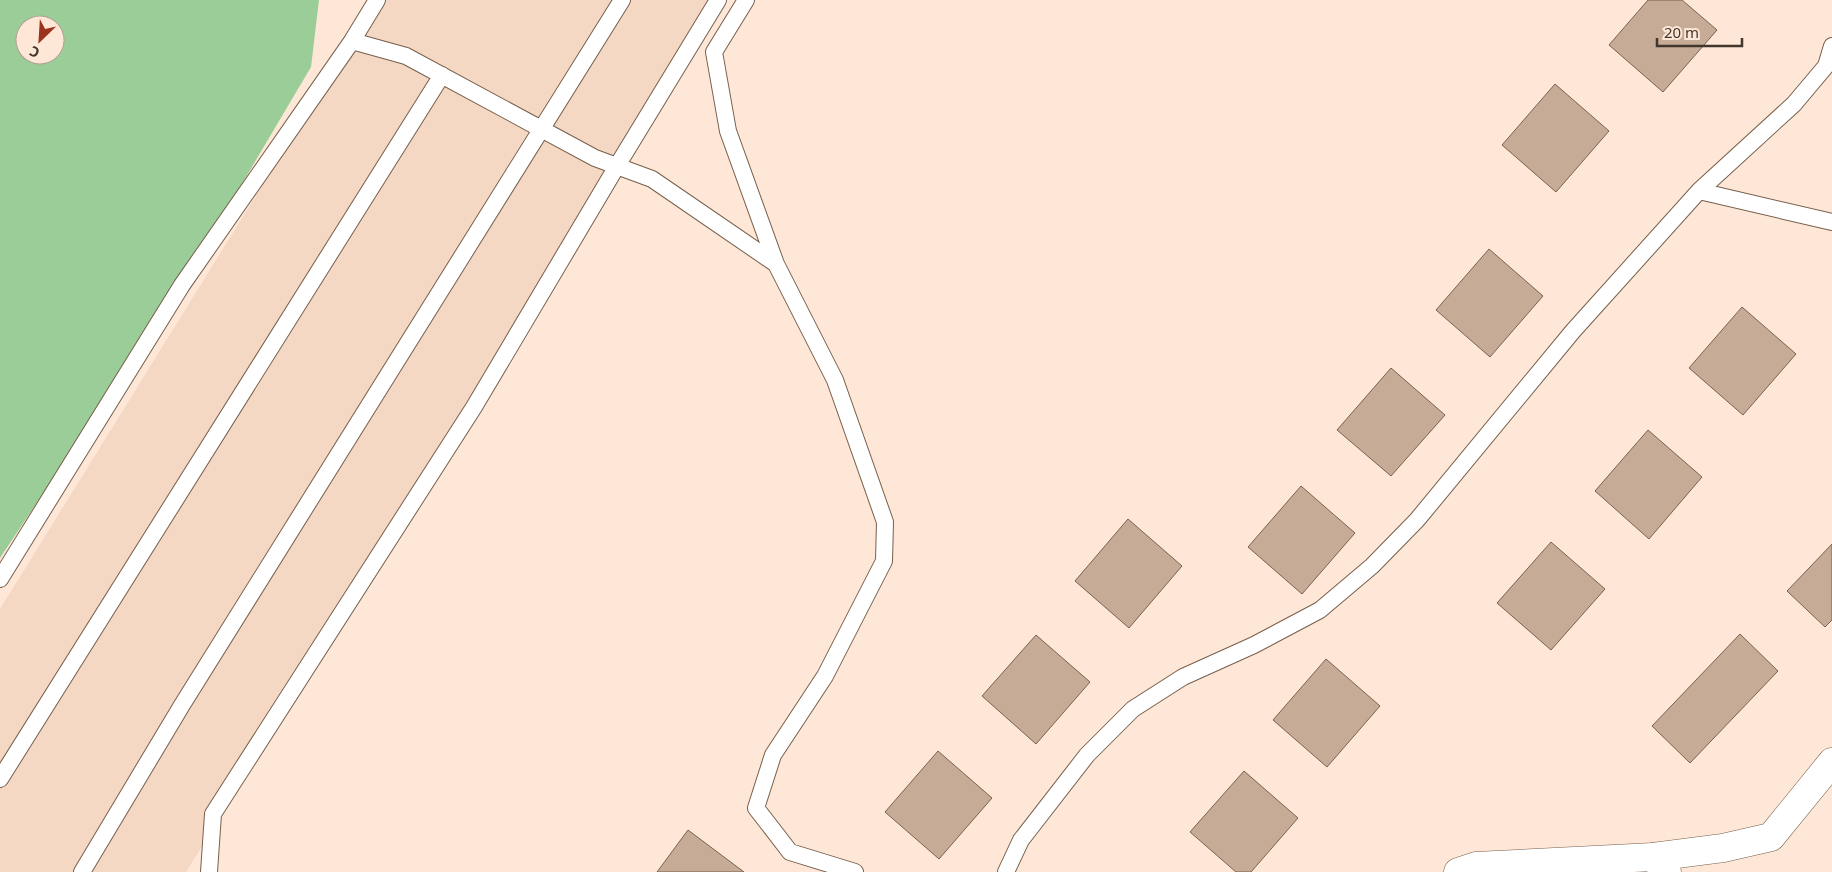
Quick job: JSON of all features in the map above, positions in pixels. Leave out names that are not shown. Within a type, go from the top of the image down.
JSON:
[{"type":"street","points":[[1458,872],[1476,866],[1660,864],[1771,837],[1832,762]]},
{"type":"lane","points":[[0,579],[182,285],[352,41],[377,0]]},
{"type":"lane","points":[[82,872],[182,705],[622,0]]},
{"type":"lane","points":[[209,872],[213,814],[474,407],[718,0]]},
{"type":"lane","points":[[746,0],[714,52],[728,131],[776,264],[834,380],[885,522],[884,561],[825,676],[773,755],[756,808],[790,852],[855,872]]},
{"type":"lane","points":[[352,41],[406,56],[595,158],[652,179],[776,264]]},
{"type":"lane","points":[[1006,872],[1021,840],[1087,755],[1133,709],[1183,677],[1254,645],[1320,610],[1372,566],[1417,520],[1572,331],[1699,191],[1794,104],[1829,65],[1832,46]]},
{"type":"lane","points":[[0,779],[442,75]]},
{"type":"lane","points":[[1699,191],[1832,222]]},
{"type":"shaded area","points":[[377,0],[727,0],[186,872],[0,872],[0,609]]},
{"type":"green space","points":[[0,0],[319,0],[311,67],[182,285],[0,558]]},
{"type":"building","points":[[1648,0],[1682,0],[1717,30],[1663,92],[1609,45]]},
{"type":"building","points":[[1555,84],[1609,131],[1556,192],[1502,145]]},
{"type":"building","points":[[1489,249],[1543,296],[1490,357],[1436,310]]},
{"type":"building","points":[[1742,307],[1796,354],[1743,415],[1689,368]]},
{"type":"building","points":[[1391,368],[1445,415],[1391,476],[1337,430]]},
{"type":"building","points":[[1648,430],[1702,477],[1649,539],[1595,491]]},
{"type":"building","points":[[1301,486],[1355,533],[1302,594],[1248,547]]},
{"type":"building","points":[[1128,519],[1182,566],[1129,628],[1075,581]]},
{"type":"building","points":[[1551,542],[1605,589],[1551,650],[1497,603]]},
{"type":"building","points":[[1832,544],[1832,620],[1825,627],[1787,591]]},
{"type":"building","points":[[1740,634],[1778,671],[1690,763],[1652,726]]},
{"type":"building","points":[[1036,635],[1090,682],[1036,744],[982,696]]},
{"type":"building","points":[[1326,659],[1380,706],[1327,767],[1273,720]]},
{"type":"building","points":[[938,751],[992,798],[939,859],[885,812]]},
{"type":"building","points":[[1244,771],[1298,818],[1251,872],[1236,872],[1190,832]]},
{"type":"building","points":[[688,830],[744,872],[657,872]]}]
